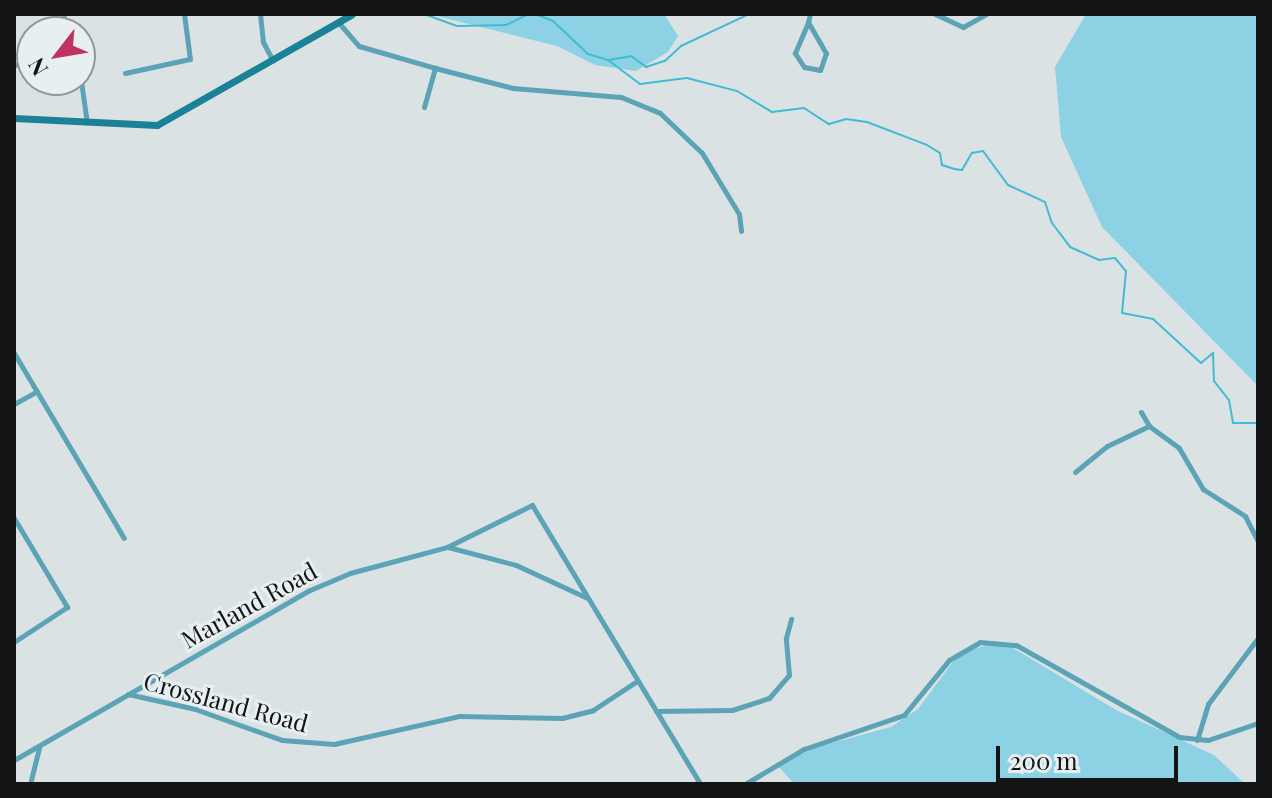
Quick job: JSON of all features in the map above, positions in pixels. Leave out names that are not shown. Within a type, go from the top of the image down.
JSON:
[{"type":"street","points":[[125,73],[190,59],[184,14]]},
{"type":"street","points":[[260,14],[263,42],[273,61]]},
{"type":"street","points":[[14,118],[157,125],[352,14]]},
{"type":"street","points":[[808,22],[826,53],[820,70],[804,67],[795,53],[810,14]]},
{"type":"street","points":[[935,14],[963,27],[986,14]]},
{"type":"street","points":[[338,22],[359,46],[435,68],[513,88],[621,97],[660,113],[702,153],[739,214],[741,231]]},
{"type":"street","points":[[424,107],[435,68]]},
{"type":"street","points":[[83,96],[87,123]]},
{"type":"street","points":[[14,353],[124,538]]},
{"type":"street","points":[[14,404],[37,391]]},
{"type":"street","points":[[1141,412],[1149,426],[1174,443],[1208,494],[1245,516],[1258,542]]},
{"type":"street","points":[[1075,472],[1107,446],[1149,426]]},
{"type":"street","name":"Marland Road","points":[[14,760],[310,590],[362,569],[447,547],[532,505],[700,784]]},
{"type":"street","points":[[14,518],[67,607],[14,642]]},
{"type":"street","name":"Marland Road","points":[[447,547],[529,569],[587,598]]},
{"type":"street","points":[[656,711],[732,710],[769,698],[789,675],[786,638],[791,619]]},
{"type":"street","points":[[1197,740],[1208,704],[1258,638]]},
{"type":"street","points":[[745,784],[804,749],[904,715],[955,654],[990,641],[1016,645],[1113,705],[1179,737],[1197,740],[1258,723]]},
{"type":"street","name":"Crossland Road","points":[[127,694],[195,709],[282,740],[334,744],[459,716],[562,718],[593,710],[638,681]]},
{"type":"street","points":[[30,784],[39,747]]},
{"type":"shaded area","points":[[429,14],[664,14],[678,36],[668,52],[636,71],[595,65],[557,46]]},
{"type":"shaded area","points":[[1086,14],[1258,14],[1258,386],[1102,227],[1061,137],[1055,67]]},
{"type":"shaded area","points":[[988,644],[1013,648],[1116,710],[1214,755],[1245,784],[794,784],[779,767],[813,748],[891,727],[918,709],[958,655]]},
{"type":"waterway","points":[[424,14],[457,26],[506,25],[529,14]]},
{"type":"waterway","points":[[535,14],[553,21],[588,54],[608,60],[640,84],[687,78],[737,91],[772,112],[804,108],[829,124],[846,119],[867,122],[927,145],[940,153],[942,165],[954,169],[962,170],[972,153],[983,151],[1008,185],[1045,202],[1052,223],[1070,247],[1099,260],[1115,258],[1126,271],[1122,313],[1153,319],[1201,363],[1213,353],[1214,381],[1229,400],[1233,423],[1258,423]]},
{"type":"waterway","points":[[609,60],[631,56],[646,67],[665,61],[681,46],[749,14]]}]
